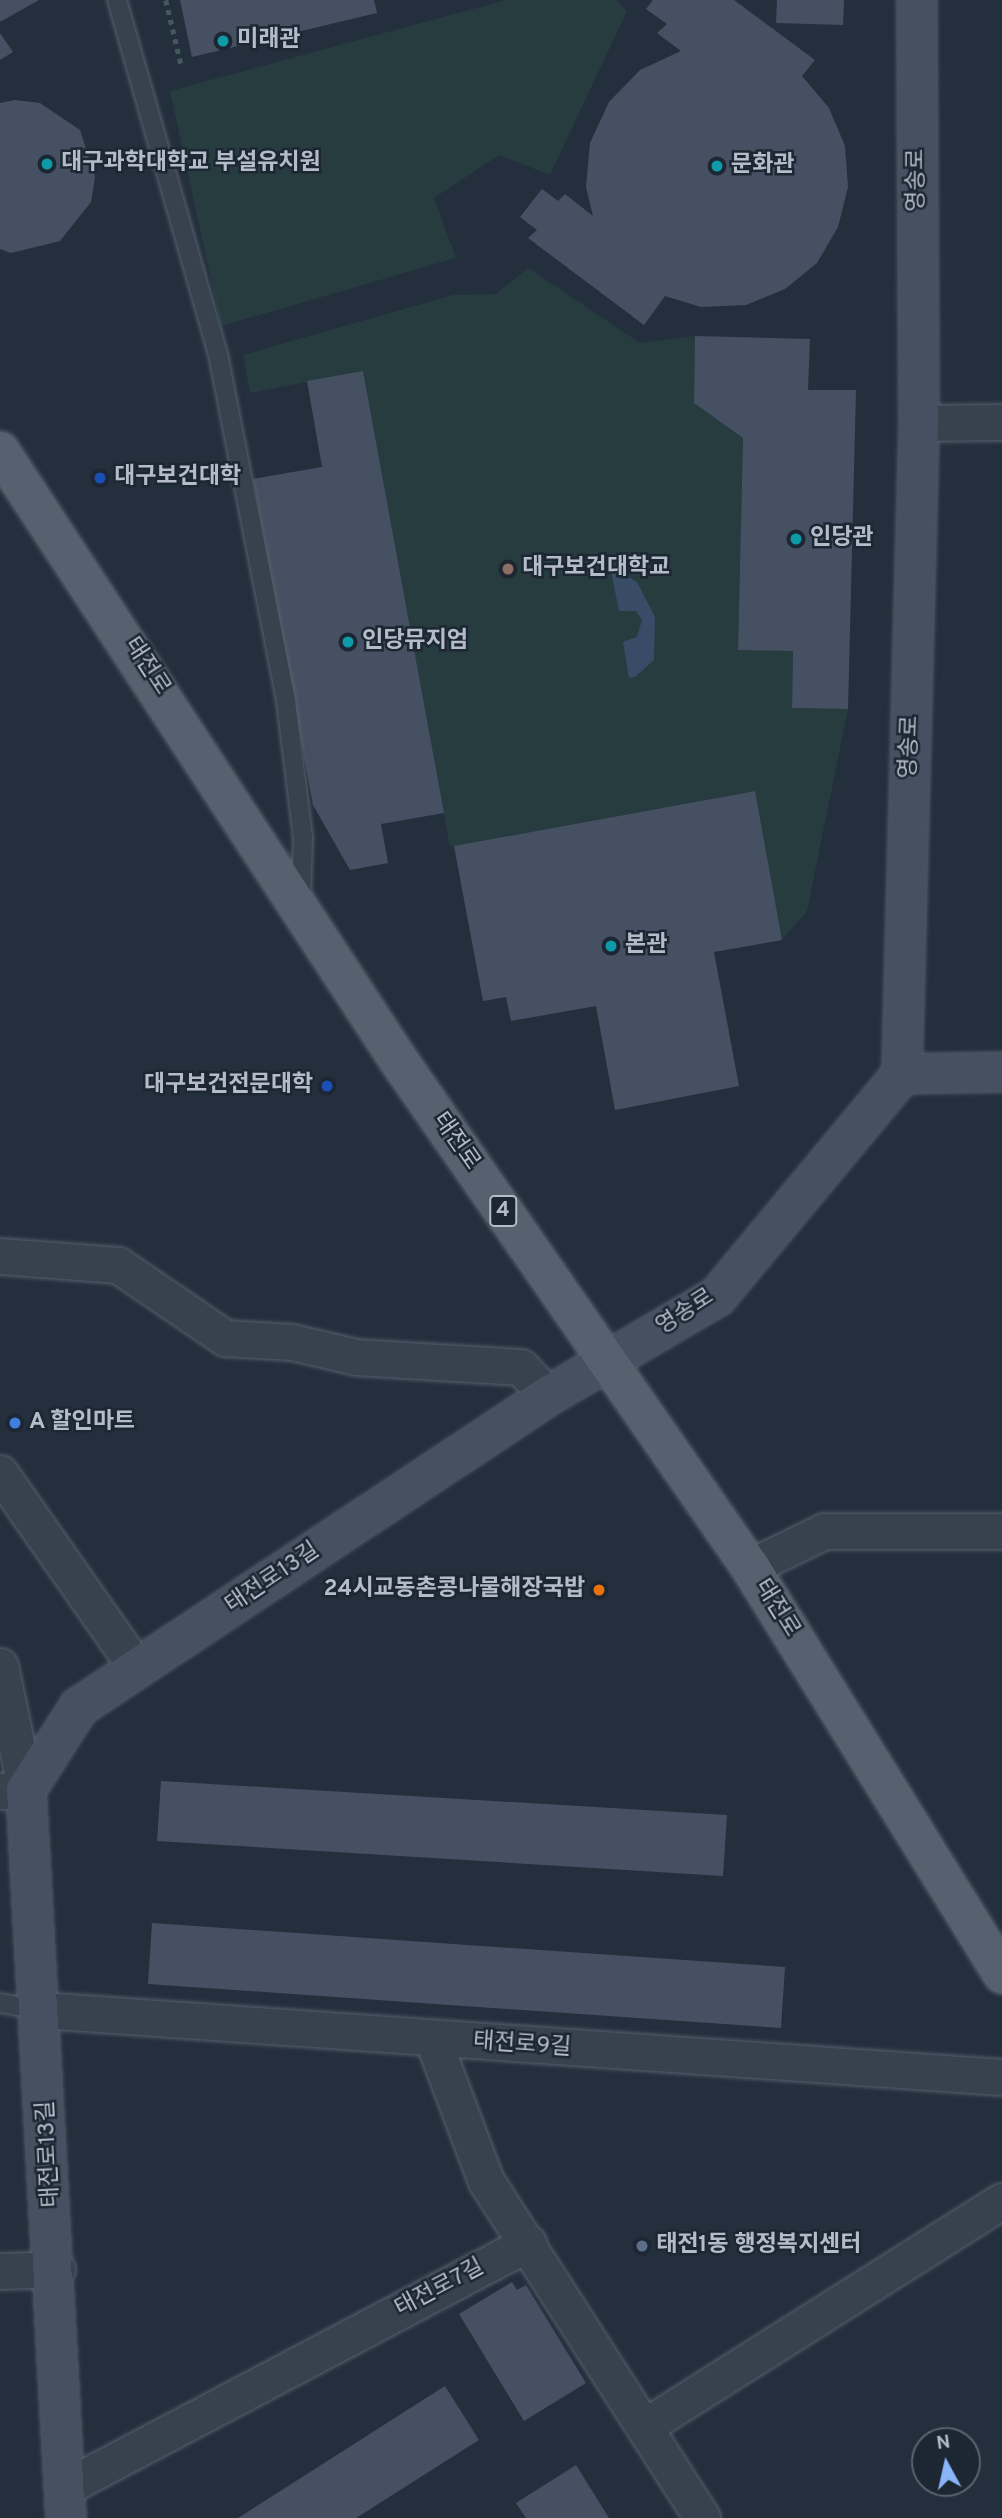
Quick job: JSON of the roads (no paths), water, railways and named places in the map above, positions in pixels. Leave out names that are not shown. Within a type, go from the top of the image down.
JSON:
[{"type":"main road","name":"영송로","points":[[605,1364],[717,1297],[902,1074],[919,423],[917,0]]},
{"type":"main road","name":"태전로","points":[[0,451],[301,903],[398,1061],[605,1364],[750,1567],[1002,1974]]},
{"type":"main road","points":[[902,1074],[1002,1072]]},
{"type":"main road","name":"태전로13길","points":[[65,2503],[57,2269],[41,2010],[13,1790],[79,1707],[548,1396],[605,1364]]},
{"type":"street","points":[[919,423],[1002,422]]},
{"type":"street","points":[[0,1256],[118,1265],[225,1338],[292,1342],[356,1357],[521,1367],[548,1396]]},
{"type":"street","points":[[0,1473],[137,1669]]},
{"type":"street","points":[[750,1567],[824,1531],[1002,1531]]},
{"type":"street","name":"태전로13길","points":[[0,1667],[13,1790]]},
{"type":"street","name":"태전로9길","points":[[41,2010],[433,2040],[1002,2077]]},
{"type":"street","points":[[433,2040],[486,2181],[702,2518]]},
{"type":"street","points":[[644,2427],[1002,2201]]},
{"type":"street","name":"태전로7길","points":[[65,2503],[528,2243]]},
{"type":"street","points":[[0,2271],[57,2269]]},
{"type":"lane","points":[[117,0],[218,354],[286,701],[303,837],[301,903]]},
{"type":"lane","points":[[0,2003],[41,2010]]},
{"type":"water","points":[[610,566],[637,582],[655,617],[654,660],[635,677],[629,678],[623,642],[637,637],[642,620],[636,611],[619,611]]},
{"type":"place","name":"미래관","points":[[223,41]]},
{"type":"place","name":"대구과학대학교 부설유치원","points":[[47,164]]},
{"type":"place","name":"문화관","points":[[717,166]]},
{"type":"place","name":"대구보건대학","points":[[100,478]]},
{"type":"place","name":"인당관","points":[[796,539]]},
{"type":"place","name":"대구보건대학교","points":[[508,569]]},
{"type":"place","name":"인당뮤지엄","points":[[348,642]]},
{"type":"place","name":"본관","points":[[611,946]]},
{"type":"place","name":"대구보건전문대학","points":[[327,1086]]},
{"type":"place","name":"A 할인마트","points":[[15,1423]]},
{"type":"place","name":"24시교동촌콩나물해장국밥","points":[[599,1590]]},
{"type":"place","name":"태전1동 행정복지센터","points":[[642,2246]]}]
